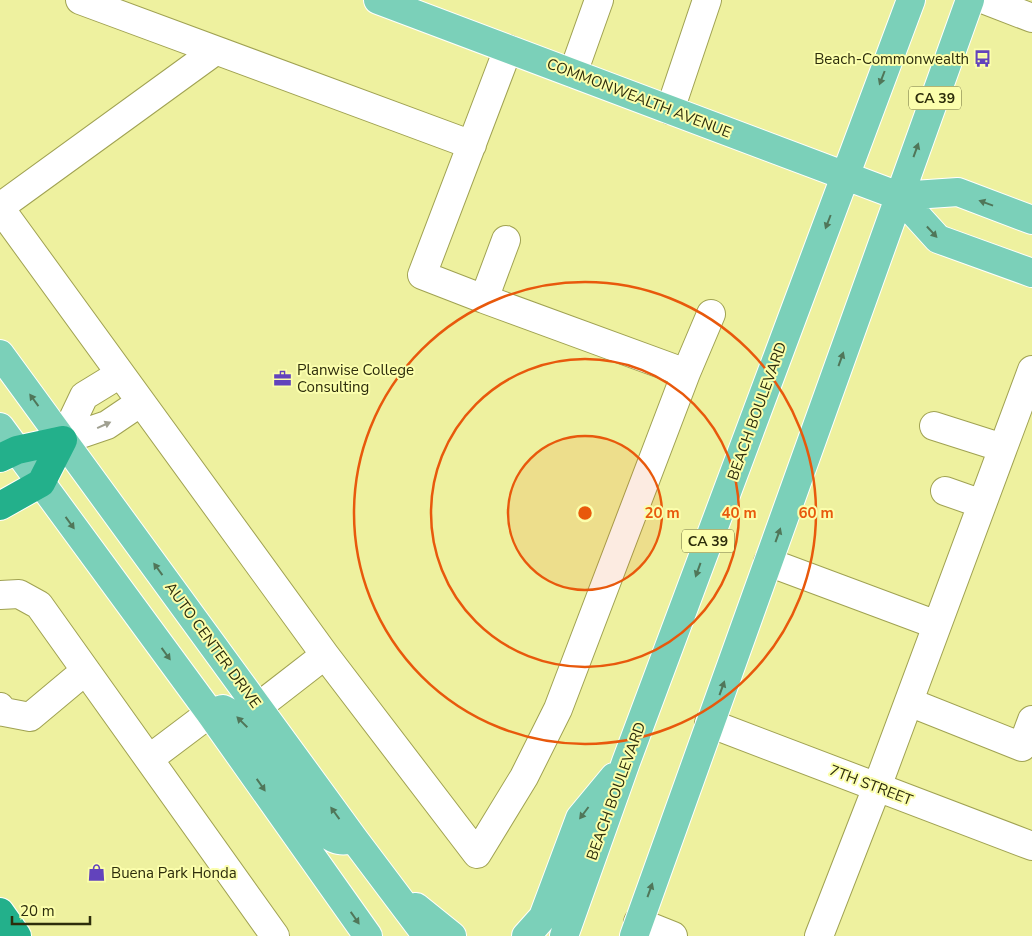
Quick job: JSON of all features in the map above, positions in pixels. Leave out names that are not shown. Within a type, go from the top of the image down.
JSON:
[{"type":"highway","points":[[9,454],[63,440]]},
{"type":"highway","points":[[0,506],[41,483],[63,440]]},
{"type":"highway","points":[[0,912],[17,936]]},
{"type":"main road","name":"BEACH BOULEVARD","points":[[564,936],[626,762],[911,0]]},
{"type":"main road","name":"CA 39","points":[[636,929],[970,0]]},
{"type":"main road","name":"COMMONWEALTH AVENUE","points":[[394,3],[508,49],[899,196],[958,192],[1032,220]]},
{"type":"main road","name":"COMMONWEALTH AVENUE","points":[[899,196],[938,240],[1032,273]]},
{"type":"main road","name":"AUTO CENTER DRIVE","points":[[0,354],[354,840],[428,936]]},
{"type":"main road","points":[[0,427],[9,454],[41,483],[210,713],[368,936]]},
{"type":"main road","points":[[210,713],[223,709],[244,723],[325,833],[342,842],[354,840]]},
{"type":"main road","points":[[526,936],[543,917],[580,818],[626,762]]},
{"type":"main road","points":[[390,888],[452,936]]},
{"type":"street","points":[[80,0],[472,145]]},
{"type":"street","points":[[573,73],[599,0]]},
{"type":"street","points":[[670,110],[707,0]]},
{"type":"street","points":[[985,0],[1032,18]]},
{"type":"street","points":[[508,49],[422,275],[686,374]]},
{"type":"street","points":[[215,50],[0,207],[325,655],[477,854],[524,777],[558,709],[686,374],[711,314]]},
{"type":"street","points":[[484,299],[506,240]]},
{"type":"street","points":[[819,936],[909,702],[1032,370]]},
{"type":"street","points":[[63,440],[84,396],[120,374]]},
{"type":"street","points":[[63,440],[107,425],[141,402]]},
{"type":"street","points":[[934,426],[1003,448]]},
{"type":"street","points":[[945,491],[982,504]]},
{"type":"street","points":[[768,562],[937,625]]},
{"type":"street","points":[[0,595],[19,594],[39,606],[275,936]]},
{"type":"street","points":[[258,707],[325,655]]},
{"type":"street","points":[[0,707],[4,712],[30,717],[85,671]]},
{"type":"street","points":[[909,702],[1022,747],[1032,720]]},
{"type":"street","points":[[149,759],[210,713]]},
{"type":"street","name":"7TH STREET","points":[[709,724],[1032,846]]},
{"type":"street","points":[[636,929],[673,936]]},
{"type":"place","name":"Beach-Commonwealth","points":[[983,59]]},
{"type":"place","name":"Planwise College Consulting","points":[[283,379]]},
{"type":"place","name":"Buena Park Honda","points":[[97,873]]}]
